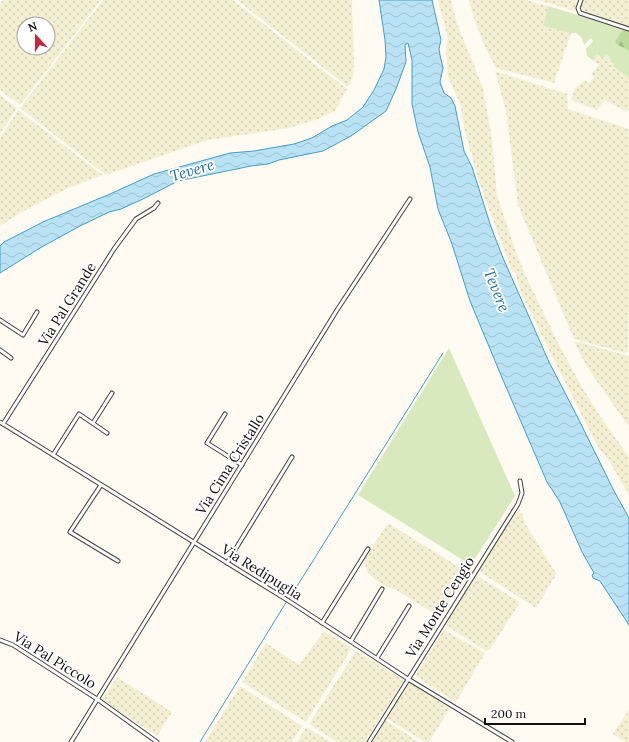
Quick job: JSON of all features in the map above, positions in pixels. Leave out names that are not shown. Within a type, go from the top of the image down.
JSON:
[{"type":"street","points":[[581,0],[578,8],[580,13],[629,29]]},
{"type":"street","name":"Via Cima Cristallo","points":[[71,742],[337,310],[410,199]]},
{"type":"street","name":"Via Pal Grande","points":[[2,423],[114,249],[136,219],[154,208],[158,203]]},
{"type":"street","points":[[0,320],[24,335],[37,312]]},
{"type":"street","points":[[0,350],[11,358]]},
{"type":"street","points":[[93,423],[112,393]]},
{"type":"street","points":[[53,455],[79,414],[107,432]]},
{"type":"street","points":[[225,414],[207,443],[242,465]]},
{"type":"street","name":"Via Redipuglia","points":[[2,423],[292,603],[408,679],[512,742]]},
{"type":"street","points":[[227,563],[292,457]]},
{"type":"street","name":"Via Monte Cengio","points":[[369,742],[518,504],[522,493],[520,481]]},
{"type":"street","points":[[101,485],[70,532],[118,561]]},
{"type":"street","points":[[322,623],[368,549]]},
{"type":"street","points":[[351,641],[382,589]]},
{"type":"street","points":[[377,658],[409,606]]},
{"type":"street","name":"Via Pal Piccolo","points":[[0,640],[13,644],[157,742]]},
{"type":"shaded area","points":[[3,0],[101,0],[20,105],[0,90],[0,4]]},
{"type":"shaded area","points":[[103,0],[233,0],[347,89],[335,111],[318,119],[289,128],[208,140],[106,175],[20,108]]},
{"type":"shaded area","points":[[237,0],[352,0],[354,62],[353,76],[348,87]]},
{"type":"shaded area","points":[[438,0],[451,0],[457,23],[483,88],[492,139],[497,195],[524,272],[558,343],[582,387],[598,413],[629,457],[629,495],[609,461],[598,447],[521,293],[515,273],[512,271],[481,188],[464,129],[461,106],[448,77],[446,48],[448,39]]},
{"type":"shaded area","points":[[469,0],[527,0],[548,6],[543,26],[571,33],[554,83],[496,68],[484,45]]},
{"type":"shaded area","points":[[538,0],[578,0],[575,11]]},
{"type":"shaded area","points":[[582,0],[629,0],[629,27],[583,12],[580,6]]},
{"type":"shaded area","points":[[597,54],[603,58],[606,54],[611,59],[610,61],[614,64],[613,66],[629,78],[629,109],[627,112],[605,100],[597,110],[571,100],[575,88],[585,80],[589,83],[594,77],[591,74],[599,65],[592,60]]},
{"type":"shaded area","points":[[495,71],[567,94],[568,109],[629,129],[628,352],[625,353],[574,339],[518,205],[506,111]]},
{"type":"shaded area","points":[[0,95],[17,108],[0,134]]},
{"type":"shaded area","points":[[18,110],[103,175],[68,188],[20,213],[0,226],[0,138]]},
{"type":"shaded area","points":[[574,342],[579,342],[629,356],[629,427],[587,367]]},
{"type":"shaded area","points":[[519,512],[522,514],[526,525],[556,573],[536,608],[479,570],[513,515]]},
{"type":"shaded area","points":[[388,523],[467,572],[440,617],[396,590],[378,582],[368,573],[364,560]]},
{"type":"shaded area","points":[[476,575],[518,601],[519,604],[490,649],[486,651],[445,625]]},
{"type":"shaded area","points":[[444,630],[485,653],[456,702],[415,676]]},
{"type":"shaded area","points":[[324,631],[352,648],[306,722],[242,682],[266,643],[299,665]]},
{"type":"shaded area","points":[[356,651],[404,680],[365,742],[337,742],[309,724]]},
{"type":"shaded area","points":[[117,677],[172,712],[157,736],[102,700]]},
{"type":"shaded area","points":[[409,682],[450,708],[429,742],[425,742],[386,718]]},
{"type":"shaded area","points":[[240,686],[302,726],[292,742],[205,742]]},
{"type":"shaded area","points":[[629,709],[629,742],[626,742],[613,734]]},
{"type":"shaded area","points":[[385,720],[419,742],[371,742]]},
{"type":"shaded area","points":[[306,727],[331,742],[297,742]]},
{"type":"green space","points":[[548,6],[623,29],[615,41],[616,44],[629,51],[629,78],[613,66],[614,64],[610,61],[611,59],[606,54],[603,58],[597,54],[592,60],[587,56],[586,49],[593,41],[591,38],[584,45],[582,38],[576,33],[543,26]]},
{"type":"green space","points":[[623,29],[629,31],[629,51],[616,44],[615,41]]},
{"type":"green space","points":[[449,348],[515,496],[471,565],[358,495]]},
{"type":"water","name":"Tevere","points":[[379,0],[432,0],[441,40],[439,49],[443,68],[440,82],[444,93],[451,98],[455,106],[464,151],[472,167],[491,227],[503,258],[549,362],[629,518],[629,625],[600,581],[593,578],[592,575],[594,573],[582,552],[560,502],[547,482],[470,301],[452,244],[438,209],[430,167],[418,132],[412,104],[412,60],[408,43],[405,45],[406,62],[386,111],[351,136],[323,151],[279,160],[268,164],[178,181],[143,199],[121,209],[109,212],[80,226],[40,248],[0,273],[0,246],[4,242],[43,222],[154,174],[230,153],[254,151],[294,144],[312,138],[332,126],[347,120],[363,107],[374,90],[384,69],[386,57],[385,40]]},
{"type":"waterway","points":[[289,599],[443,353]]},
{"type":"waterway","points":[[200,742],[287,601]]}]
